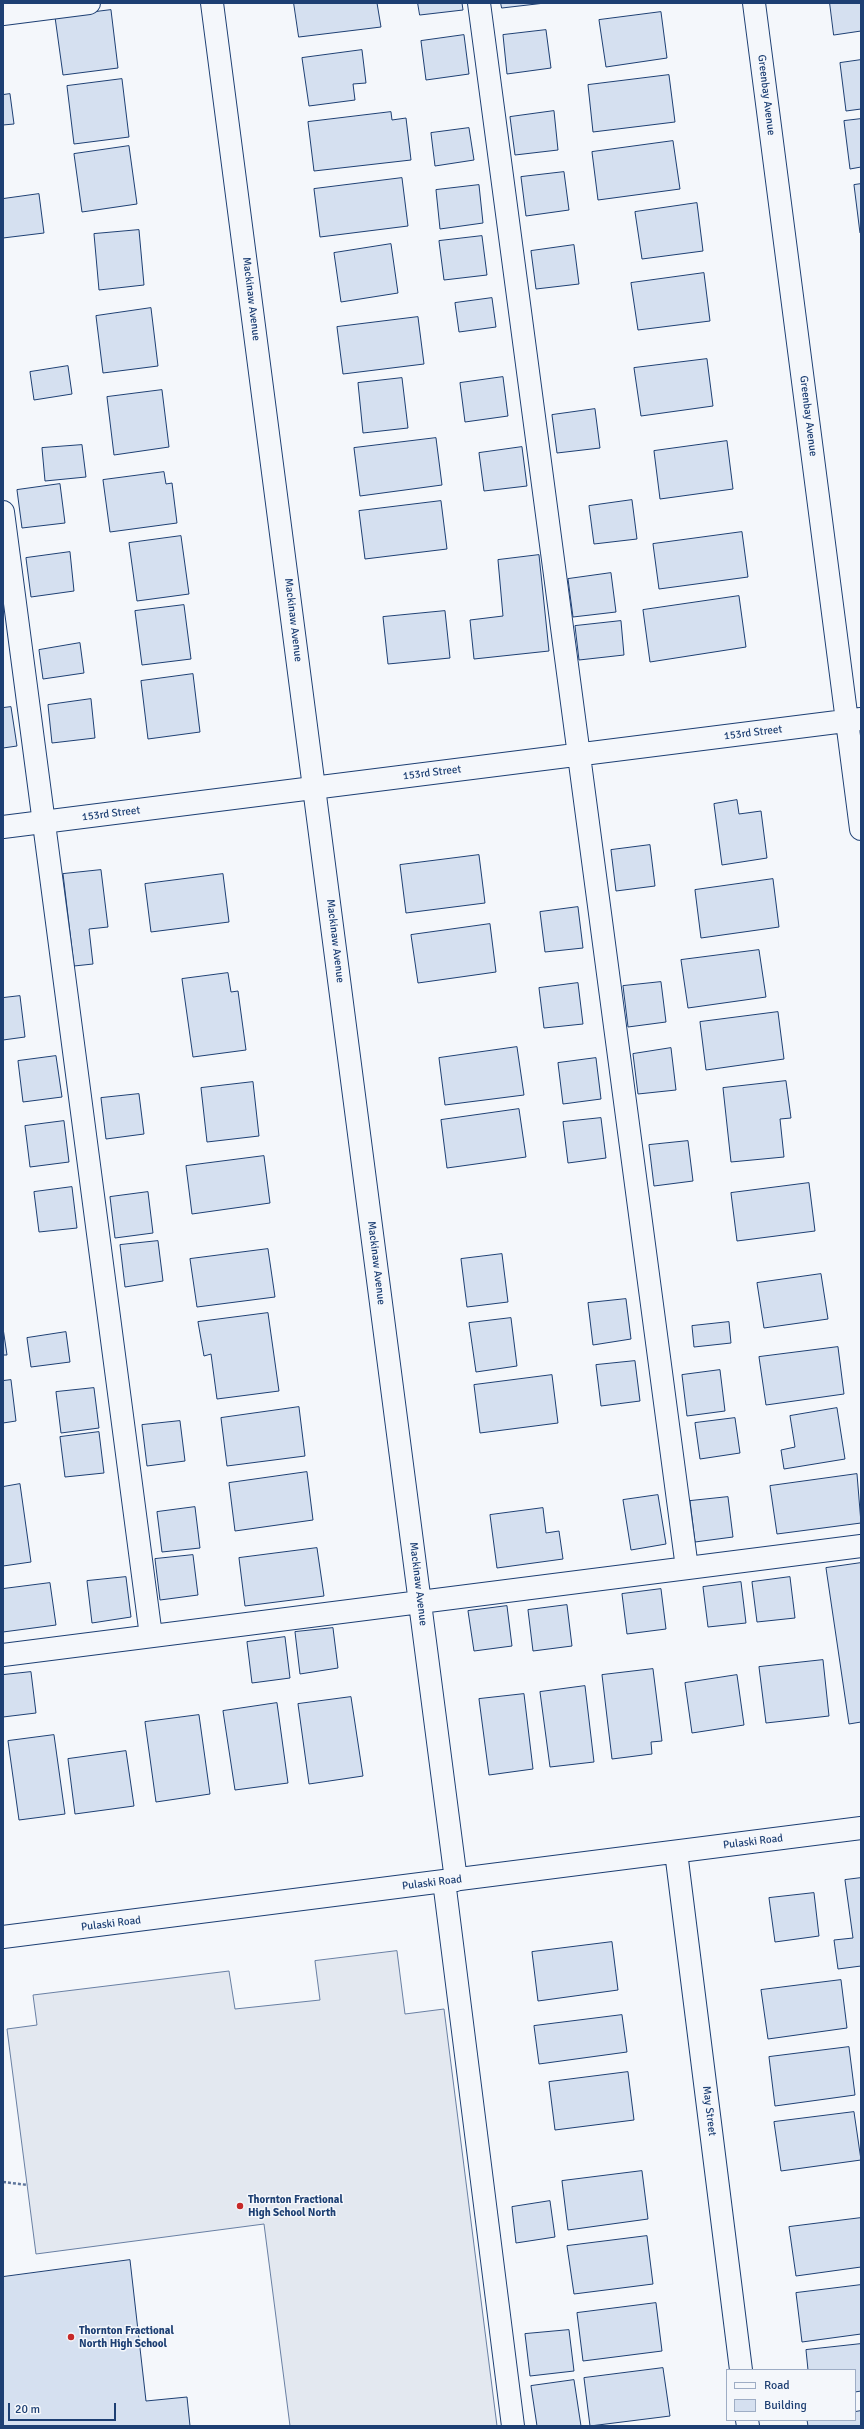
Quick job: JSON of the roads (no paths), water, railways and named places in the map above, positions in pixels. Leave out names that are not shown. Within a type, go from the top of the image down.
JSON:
[{"type":"street","points":[[3,14],[89,3]]},
{"type":"street","name":"Mackinaw Avenue","points":[[212,3],[420,1602],[450,1880],[513,2426]]},
{"type":"street","points":[[479,3],[687,1568]]},
{"type":"street","name":"Greenbay Avenue","points":[[754,3],[854,720],[861,829]]},
{"type":"street","points":[[3,512],[151,1636]]},
{"type":"street","name":"153rd Street","points":[[3,827],[854,720]]},
{"type":"street","points":[[3,1655],[861,1546]]},
{"type":"street","name":"Pulaski Road","points":[[3,1937],[861,1828]]},
{"type":"street","name":"May Street","points":[[676,1852],[741,2369]]},
{"type":"place","name":"Thornton Fractional High School North","points":[[240,2206]]},
{"type":"place","name":"Thornton Fractional North High School","points":[[71,2337]]}]
